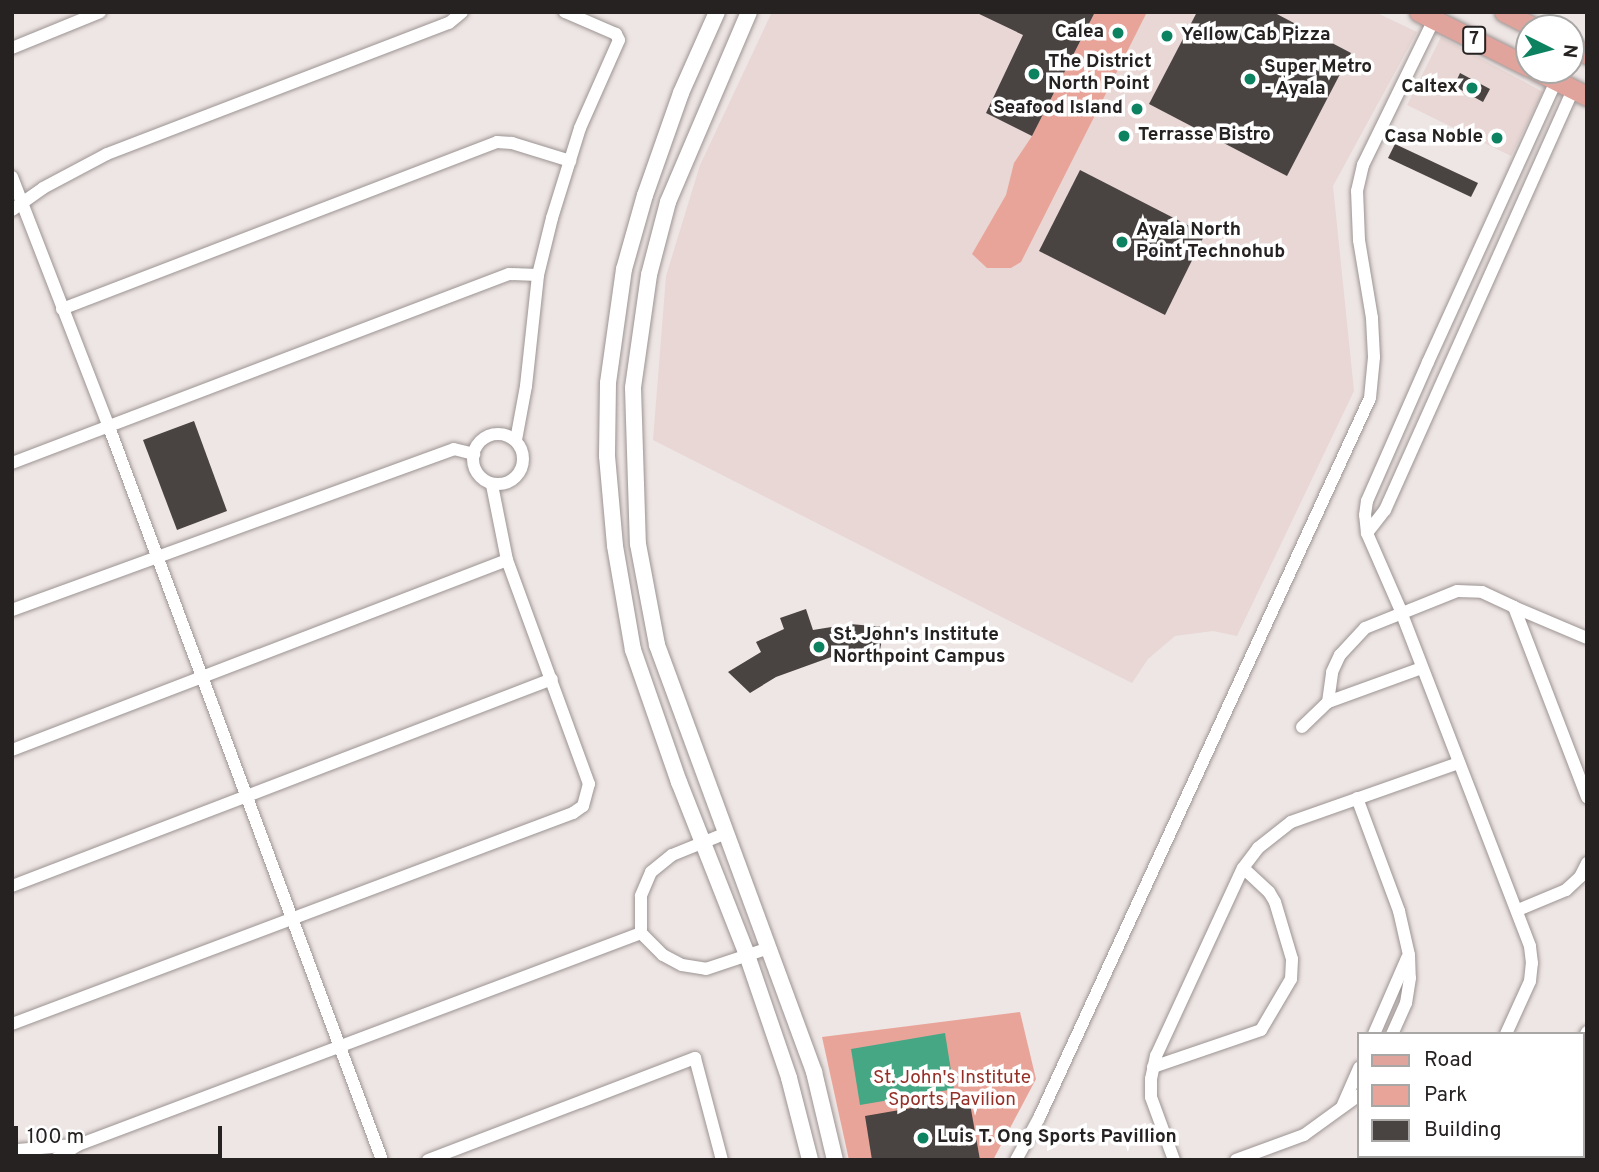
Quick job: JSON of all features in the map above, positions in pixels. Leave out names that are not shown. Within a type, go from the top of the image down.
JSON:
[{"type":"main road","name":"7","points":[[1430,15],[1515,60]]},
{"type":"street","points":[[12,48],[100,12]]},
{"type":"street","points":[[17,206],[43,188],[107,154],[449,23],[463,12]]},
{"type":"street","points":[[516,440],[503,434],[486,437],[477,445],[474,454],[475,470],[481,479],[492,485],[510,482],[522,468],[523,454],[516,440],[525,397],[538,275],[580,128],[619,40],[616,34],[565,12]]},
{"type":"street","points":[[717,12],[681,93],[645,194],[624,269],[608,383],[607,456],[621,586],[633,650],[679,782],[747,956],[789,1078],[810,1160]]},
{"type":"street","points":[[748,12],[668,201],[649,275],[633,388],[638,544],[657,645],[724,834],[769,947],[814,1072],[835,1160]]},
{"type":"street","points":[[1016,1160],[1064,1064],[1370,398],[1374,357],[1359,240],[1357,191],[1363,165],[1430,15]]},
{"type":"street","points":[[1507,1032],[1530,981],[1532,963],[1518,910],[1401,611],[1367,533],[1367,501],[1497,211],[1572,89]]},
{"type":"street","points":[[1367,533],[1379,520],[1398,481],[1572,89]]},
{"type":"street","points":[[681,93],[707,105]]},
{"type":"street","points":[[62,309],[497,142],[512,143],[570,160]]},
{"type":"street","points":[[12,177],[17,206],[109,427],[382,1160]]},
{"type":"street","points":[[1497,211],[1515,220]]},
{"type":"street","points":[[12,463],[509,274],[538,275]]},
{"type":"street","points":[[1428,362],[1447,370]]},
{"type":"street","points":[[12,610],[156,555],[454,449],[474,454]]},
{"type":"street","points":[[1380,472],[1398,481]]},
{"type":"street","points":[[12,1024],[573,813],[583,806],[589,784],[507,560],[492,485]]},
{"type":"street","points":[[12,750],[507,560]]},
{"type":"street","points":[[621,586],[644,582]]},
{"type":"street","points":[[1328,702],[1332,673],[1340,655],[1366,628],[1401,611],[1457,591],[1482,592],[1587,638]]},
{"type":"street","points":[[1514,607],[1587,797]]},
{"type":"street","points":[[1302,727],[1328,702],[1422,668]]},
{"type":"street","points":[[12,886],[552,679]]},
{"type":"street","points":[[1174,1160],[1152,1097],[1153,1067],[1160,1042],[1243,869],[1273,833],[1292,822],[1460,763]]},
{"type":"street","points":[[1357,798],[1399,911],[1409,955],[1408,991],[1393,1032]]},
{"type":"street","points":[[724,834],[672,855],[651,872],[641,895],[641,933],[663,955],[682,965],[706,969],[769,947]]},
{"type":"street","points":[[1518,910],[1566,890],[1580,877],[1587,863]]},
{"type":"street","points":[[1153,1067],[1261,1030],[1290,979],[1292,959],[1275,902],[1269,892],[1243,869]]},
{"type":"street","points":[[54,1160],[78,1145],[641,933]]},
{"type":"street","points":[[1375,1032],[1409,955]]},
{"type":"street","points":[[428,1160],[695,1058],[722,1160]]},
{"type":"street","points":[[1342,1107],[1358,1070]]},
{"type":"street","points":[[1236,1160],[1304,1135],[1358,1096]]},
{"type":"street","points":[[19,1151],[78,1145]]},
{"type":"shaded area","points":[[772,12],[1375,12],[1417,32],[1333,186],[1354,391],[1237,636],[1213,631],[1175,636],[1148,659],[1132,683],[653,440],[666,276],[700,165]]},
{"type":"shaded area","name":"Caltex","points":[[1441,37],[1515,77],[1515,84],[1528,84],[1543,92],[1511,156],[1407,105]]},
{"type":"shaded area","points":[[945,1033],[954,1089],[860,1105],[851,1049]]},
{"type":"green space","points":[[1095,12],[1147,12],[1021,262],[1011,268],[987,268],[972,254],[1006,195],[1014,163],[1032,136]]},
{"type":"green space","name":"St. John's Institute Sports Pavilion","points":[[1020,1012],[1036,1079],[993,1160],[849,1160],[822,1037]]},
{"type":"building","name":"The District North Point","points":[[975,12],[1095,12],[1032,136],[986,113],[1023,35]]},
{"type":"building","name":"Super Metro - Ayala","points":[[1197,12],[1273,12],[1351,53],[1287,176],[1149,104]]},
{"type":"building","name":"Caltex","points":[[1460,73],[1490,89],[1483,102],[1454,86]]},
{"type":"building","points":[[1395,144],[1478,183],[1471,197],[1388,158]]},
{"type":"building","name":"Ayala North Point Technohub","points":[[1080,170],[1205,234],[1165,315],[1039,251]]},
{"type":"building","points":[[194,421],[227,511],[177,530],[143,440]]},
{"type":"building","name":"St. John's Institute Northpoint Campus","points":[[806,609],[813,630],[850,624],[884,627],[879,656],[834,656],[776,677],[750,693],[728,672],[761,652],[756,642],[784,629],[780,618]]},
{"type":"building","name":"Luis T. Ong Sports Pavillion","points":[[969,1098],[980,1160],[872,1160],[865,1116]]},
{"type":"place","name":"Calea","points":[[1118,33]]},
{"type":"place","name":"Yellow Cab Pizza","points":[[1167,36]]},
{"type":"place","name":"The District North Point","points":[[1034,74]]},
{"type":"place","name":"Super Metro - Ayala","points":[[1250,79]]},
{"type":"place","name":"Caltex","points":[[1472,88]]},
{"type":"place","name":"Seafood Island","points":[[1137,109]]},
{"type":"place","name":"Terrasse Bistro","points":[[1124,136]]},
{"type":"place","name":"Casa Noble","points":[[1497,138]]},
{"type":"place","name":"Ayala North Point Technohub","points":[[1122,242]]},
{"type":"place","name":"St. John's Institute Northpoint Campus","points":[[819,647]]},
{"type":"place","name":"Luis T. Ong Sports Pavillion","points":[[923,1138]]}]
